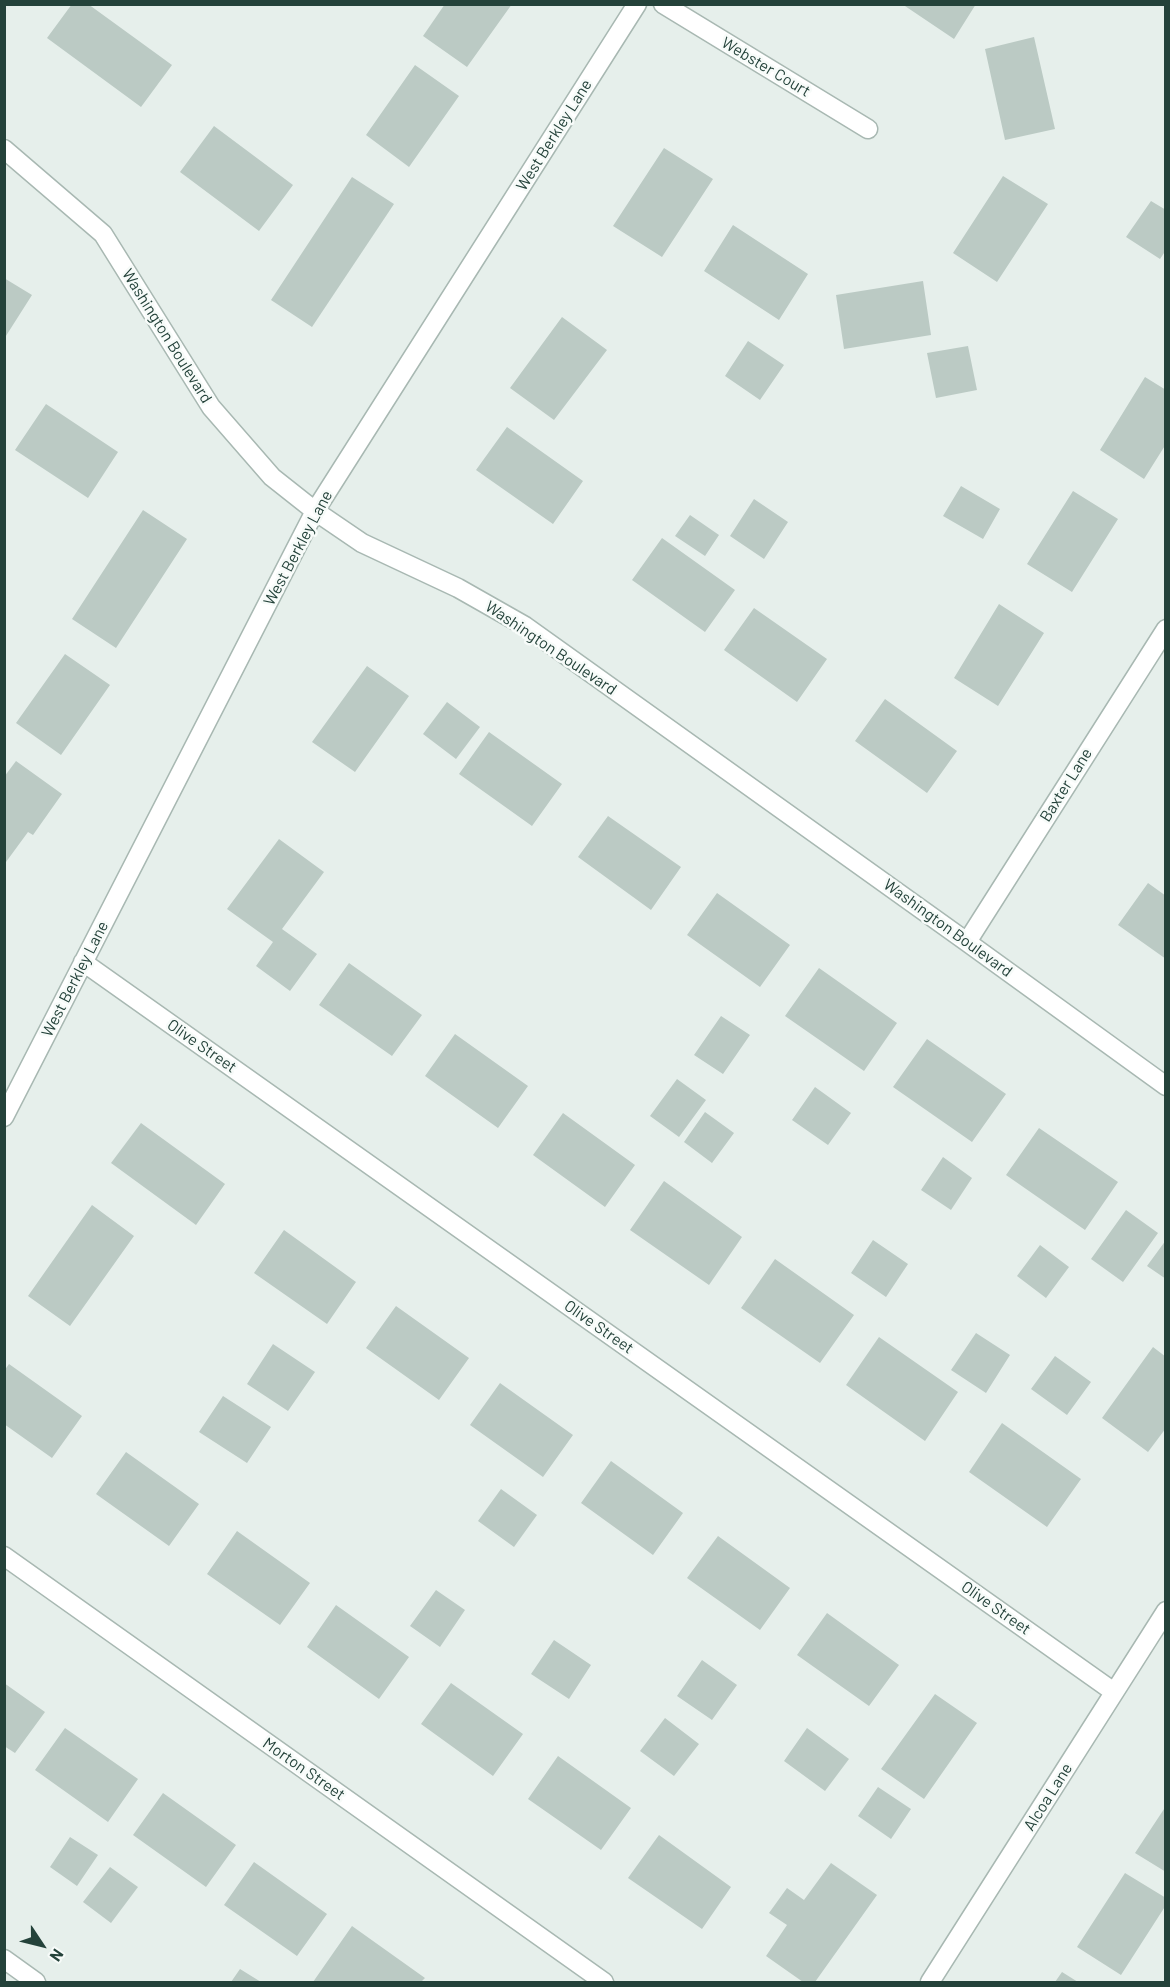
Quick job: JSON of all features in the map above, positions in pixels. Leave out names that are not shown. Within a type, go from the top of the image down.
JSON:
[{"type":"street","name":"West Berkley Lane","points":[[4,1117],[315,512],[638,4]]},
{"type":"street","name":"Webster Court","points":[[663,4],[868,129]]},
{"type":"street","name":"Washington Boulevard","points":[[4,149],[103,234],[211,407],[272,477],[315,512],[362,543],[458,588],[525,626],[1166,1086]]},
{"type":"street","name":"Baxter Lane","points":[[967,942],[1166,628]]},
{"type":"street","name":"Olive Street","points":[[83,962],[1114,1692]]},
{"type":"street","name":"Morton Street","points":[[4,1556],[604,1983]]},
{"type":"street","name":"Alcoa Lane","points":[[930,1983],[1166,1611]]},
{"type":"street","points":[[4,1959],[36,1983]]},
{"type":"building","points":[[72,4],[88,4],[172,65],[141,107],[47,38]]},
{"type":"building","points":[[445,4],[512,4],[467,67],[423,36]]},
{"type":"building","points":[[902,4],[976,4],[954,39]]},
{"type":"building","points":[[1034,37],[1055,129],[1005,140],[985,49]]},
{"type":"building","points":[[415,65],[459,96],[409,167],[366,135]]},
{"type":"building","points":[[214,126],[293,185],[259,231],[180,172]]},
{"type":"building","points":[[664,148],[713,179],[662,257],[613,226]]},
{"type":"building","points":[[1003,176],[1048,204],[997,282],[953,253]]},
{"type":"building","points":[[352,177],[394,204],[312,327],[271,300]]},
{"type":"building","points":[[1151,201],[1166,210],[1166,250],[1160,259],[1126,237]]},
{"type":"building","points":[[733,225],[808,274],[779,320],[704,271]]},
{"type":"building","points":[[4,278],[32,295],[4,339]]},
{"type":"building","points":[[923,281],[931,335],[844,349],[836,295]]},
{"type":"building","points":[[562,317],[607,350],[554,420],[510,388]]},
{"type":"building","points":[[748,341],[784,365],[760,400],[725,376]]},
{"type":"building","points":[[968,346],[977,390],[936,398],[927,353]]},
{"type":"building","points":[[1145,377],[1166,390],[1166,444],[1144,479],[1100,450]]},
{"type":"building","points":[[46,404],[118,452],[88,498],[15,450]]},
{"type":"building","points":[[507,427],[583,481],[553,524],[476,470]]},
{"type":"building","points":[[961,486],[1000,509],[983,539],[943,516]]},
{"type":"building","points":[[1073,491],[1118,519],[1072,592],[1027,564]]},
{"type":"building","points":[[754,499],[788,522],[764,559],[730,536]]},
{"type":"building","points":[[143,510],[187,539],[116,648],[72,619]]},
{"type":"building","points":[[690,515],[719,535],[705,556],[675,536]]},
{"type":"building","points":[[662,538],[735,590],[705,632],[632,580]]},
{"type":"building","points":[[999,604],[1044,633],[998,706],[954,678]]},
{"type":"building","points":[[754,608],[827,659],[797,702],[724,650]]},
{"type":"building","points":[[65,654],[110,685],[61,755],[16,723]]},
{"type":"building","points":[[367,666],[409,696],[355,772],[312,742]]},
{"type":"building","points":[[885,699],[957,751],[927,793],[855,741]]},
{"type":"building","points":[[447,702],[480,727],[456,759],[423,734]]},
{"type":"building","points":[[489,732],[562,784],[532,826],[459,774]]},
{"type":"building","points":[[16,761],[62,794],[33,835],[28,832],[6,862],[4,861],[4,777]]},
{"type":"building","points":[[608,816],[681,867],[651,910],[578,857]]},
{"type":"building","points":[[279,839],[324,872],[282,929],[317,954],[290,991],[256,966],[273,942],[227,909]]},
{"type":"building","points":[[1148,883],[1166,896],[1166,959],[1118,925]]},
{"type":"building","points":[[717,893],[790,945],[760,987],[687,935]]},
{"type":"building","points":[[349,963],[422,1015],[392,1056],[319,1005]]},
{"type":"building","points":[[819,968],[897,1023],[864,1071],[785,1016]]},
{"type":"building","points":[[721,1016],[750,1035],[723,1074],[694,1055]]},
{"type":"building","points":[[455,1034],[528,1086],[498,1128],[425,1076]]},
{"type":"building","points":[[927,1039],[1006,1094],[972,1142],[893,1087]]},
{"type":"building","points":[[677,1079],[706,1100],[679,1137],[650,1116]]},
{"type":"building","points":[[815,1087],[851,1113],[828,1145],[792,1120]]},
{"type":"building","points":[[705,1112],[734,1133],[712,1163],[684,1142]]},
{"type":"building","points":[[563,1113],[635,1165],[605,1207],[533,1155]]},
{"type":"building","points":[[141,1123],[225,1184],[196,1225],[111,1163]]},
{"type":"building","points":[[1039,1128],[1118,1182],[1085,1230],[1006,1175]]},
{"type":"building","points":[[943,1157],[972,1178],[951,1210],[921,1190]]},
{"type":"building","points":[[664,1181],[742,1237],[709,1285],[630,1230]]},
{"type":"building","points":[[92,1205],[134,1236],[70,1326],[28,1296]]},
{"type":"building","points":[[1126,1210],[1158,1233],[1123,1282],[1091,1259]]},
{"type":"building","points":[[284,1230],[356,1282],[327,1324],[254,1273]]},
{"type":"building","points":[[873,1240],[908,1264],[886,1297],[851,1273]]},
{"type":"building","points":[[1166,1240],[1166,1279],[1147,1266]]},
{"type":"building","points":[[1040,1245],[1069,1267],[1046,1298],[1017,1276]]},
{"type":"building","points":[[775,1259],[854,1315],[820,1363],[741,1308]]},
{"type":"building","points":[[396,1306],[469,1358],[439,1400],[366,1348]]},
{"type":"building","points":[[976,1333],[1010,1355],[986,1393],[951,1370]]},
{"type":"building","points":[[879,1337],[958,1392],[925,1441],[846,1385]]},
{"type":"building","points":[[273,1344],[315,1372],[288,1411],[247,1384]]},
{"type":"building","points":[[1153,1347],[1166,1357],[1166,1428],[1148,1452],[1102,1418]]},
{"type":"building","points":[[1055,1356],[1091,1382],[1067,1415],[1031,1389]]},
{"type":"building","points":[[9,1364],[82,1416],[52,1458],[4,1424],[4,1371]]},
{"type":"building","points":[[500,1383],[573,1435],[543,1477],[470,1425]]},
{"type":"building","points":[[223,1396],[271,1427],[247,1463],[199,1432]]},
{"type":"building","points":[[1002,1423],[1081,1479],[1047,1527],[969,1472]]},
{"type":"building","points":[[126,1452],[199,1504],[169,1546],[96,1494]]},
{"type":"building","points":[[611,1461],[683,1513],[653,1555],[581,1503]]},
{"type":"building","points":[[501,1489],[537,1515],[514,1547],[478,1521]]},
{"type":"building","points":[[237,1531],[310,1583],[280,1625],[207,1574]]},
{"type":"building","points":[[718,1536],[790,1588],[760,1630],[687,1578]]},
{"type":"building","points":[[436,1590],[465,1610],[440,1647],[410,1626]]},
{"type":"building","points":[[336,1605],[409,1657],[379,1699],[307,1647]]},
{"type":"building","points":[[827,1613],[899,1665],[869,1706],[797,1655]]},
{"type":"building","points":[[554,1640],[591,1665],[569,1699],[531,1674]]},
{"type":"building","points":[[702,1660],[737,1685],[712,1720],[677,1696]]},
{"type":"building","points":[[4,1683],[45,1712],[15,1753],[4,1746]]},
{"type":"building","points":[[451,1683],[523,1734],[493,1776],[421,1724]]},
{"type":"building","points":[[935,1694],[977,1723],[924,1799],[881,1769]]},
{"type":"building","points":[[665,1718],[699,1744],[674,1776],[640,1751]]},
{"type":"building","points":[[65,1728],[138,1779],[108,1822],[35,1770]]},
{"type":"building","points":[[807,1728],[849,1759],[825,1791],[784,1761]]},
{"type":"building","points":[[558,1756],[631,1808],[601,1850],[528,1799]]},
{"type":"building","points":[[878,1787],[911,1809],[891,1839],[858,1816]]},
{"type":"building","points":[[163,1793],[236,1845],[206,1887],[133,1835]]},
{"type":"building","points":[[1166,1806],[1166,1872],[1135,1853]]},
{"type":"building","points":[[659,1835],[731,1887],[702,1929],[628,1878]]},
{"type":"building","points":[[70,1837],[98,1855],[77,1886],[50,1867]]},
{"type":"building","points":[[254,1862],[327,1914],[297,1956],[224,1905]]},
{"type":"building","points":[[831,1863],[877,1895],[815,1982],[803,1982],[766,1956],[787,1925],[769,1913],[787,1888],[804,1900]]},
{"type":"building","points":[[110,1867],[138,1887],[111,1923],[83,1902]]},
{"type":"building","points":[[1125,1873],[1166,1898],[1166,1905],[1121,1975],[1077,1947]]},
{"type":"building","points":[[352,1926],[425,1978],[421,1982],[313,1982]]},
{"type":"building","points":[[240,1969],[261,1982],[231,1982]]},
{"type":"building","points":[[1062,1972],[1078,1982],[1055,1982]]}]
